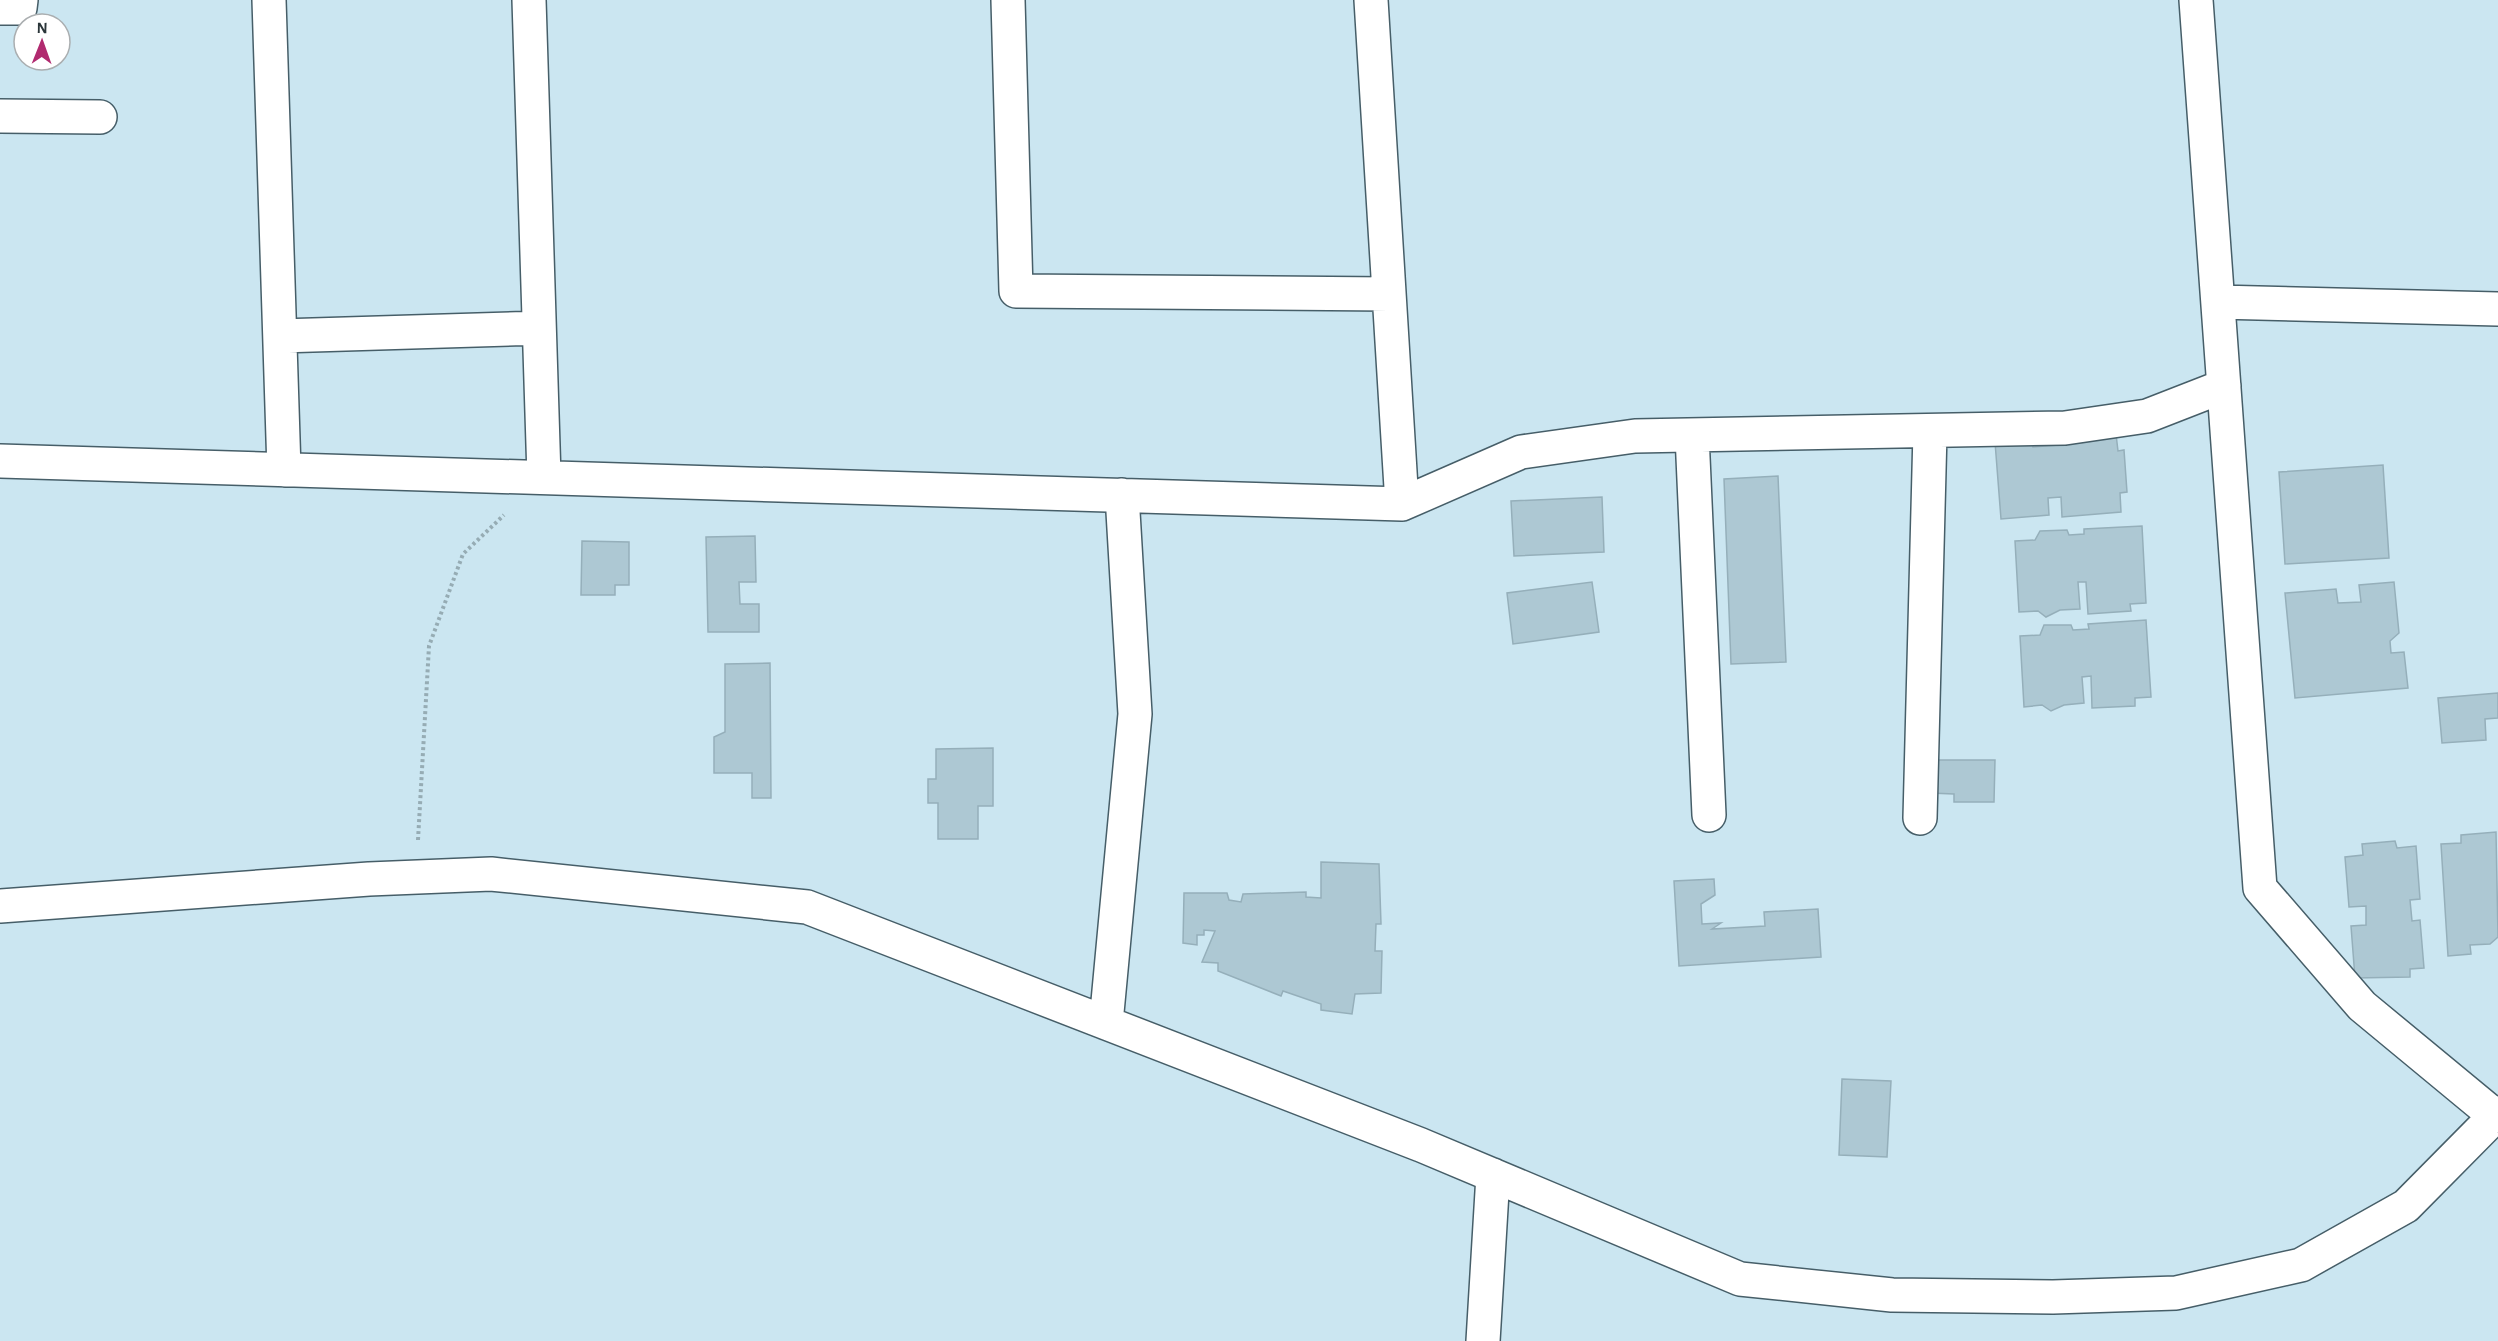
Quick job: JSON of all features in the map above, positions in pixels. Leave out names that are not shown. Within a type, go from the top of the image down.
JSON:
[{"type":"street","points":[[0,8],[21,8],[21,0]]},
{"type":"street","points":[[269,0],[284,470]]},
{"type":"street","points":[[529,0],[544,477]]},
{"type":"street","points":[[1008,0],[1016,291],[1389,294]]},
{"type":"street","points":[[1371,0],[1402,504]]},
{"type":"street","points":[[0,906],[416,877],[491,874],[807,907],[1493,1175],[1740,1279],[1892,1295],[2053,1297],[2176,1293],[2301,1265],[2406,1206],[2496,1114],[2362,1006],[2260,888],[2196,0]]},
{"type":"street","points":[[0,116],[100,117]]},
{"type":"street","points":[[2218,302],[2498,309]]},
{"type":"street","points":[[280,336],[539,328]]},
{"type":"street","points":[[0,461],[1402,504],[1521,453],[1635,436],[2065,428],[2147,416],[2224,386]]},
{"type":"street","points":[[1920,818],[1930,432]]},
{"type":"street","points":[[1692,435],[1709,815]]},
{"type":"street","points":[[1106,1023],[1135,714],[1122,495]]},
{"type":"street","points":[[1483,1341],[1493,1175]]},
{"type":"path","points":[[416,877],[429,646],[463,554],[544,477]]},
{"type":"building","points":[[2116,434],[2118,451],[2124,450],[2127,492],[2120,493],[2121,512],[2062,517],[2061,497],[2048,498],[2049,515],[2001,519],[1995,442],[2032,439],[2033,447],[2058,445],[2057,439]]},
{"type":"building","points":[[2383,465],[2389,558],[2285,564],[2279,472]]},
{"type":"building","points":[[1778,476],[1786,662],[1731,664],[1724,479]]},
{"type":"building","points":[[1602,497],[1604,552],[1514,556],[1511,501]]},
{"type":"building","points":[[2142,526],[2146,603],[2130,604],[2131,611],[2088,614],[2086,582],[2078,582],[2080,609],[2060,610],[2046,617],[2038,611],[2019,612],[2015,541],[2035,540],[2040,531],[2067,530],[2069,535],[2084,534],[2084,529]]},
{"type":"building","points":[[755,536],[756,582],[739,582],[740,604],[759,604],[759,632],[708,632],[706,537]]},
{"type":"building","points":[[582,541],[629,542],[629,585],[615,585],[615,595],[581,595]]},
{"type":"building","points":[[1592,582],[1599,632],[1513,644],[1507,593]]},
{"type":"building","points":[[2394,582],[2399,633],[2390,641],[2391,653],[2404,652],[2408,688],[2295,698],[2285,593],[2336,589],[2338,603],[2361,602],[2359,585]]},
{"type":"building","points":[[2146,620],[2151,697],[2135,698],[2135,706],[2092,708],[2091,676],[2082,677],[2084,703],[2064,705],[2051,711],[2042,705],[2024,707],[2020,636],[2040,635],[2044,625],[2071,625],[2073,630],[2089,629],[2088,624]]},
{"type":"building","points":[[770,663],[771,798],[752,798],[752,773],[714,773],[714,737],[725,732],[725,664]]},
{"type":"building","points":[[2498,693],[2498,718],[2485,719],[2486,740],[2442,743],[2438,698]]},
{"type":"building","points":[[993,748],[993,806],[978,806],[978,839],[938,839],[938,803],[928,803],[928,779],[936,779],[936,749]]},
{"type":"building","points":[[1931,760],[1995,760],[1994,802],[1954,802],[1954,794],[1930,793]]},
{"type":"building","points":[[2496,832],[2498,937],[2490,944],[2470,945],[2471,954],[2448,956],[2441,844],[2461,843],[2461,835]]},
{"type":"building","points":[[2395,841],[2397,848],[2416,846],[2420,899],[2410,900],[2412,921],[2420,920],[2424,968],[2410,969],[2410,977],[2355,978],[2351,926],[2366,925],[2366,906],[2349,907],[2345,857],[2363,855],[2362,844]]},
{"type":"building","points":[[1321,862],[1379,864],[1381,924],[1376,924],[1375,951],[1382,951],[1381,993],[1355,994],[1352,1014],[1321,1010],[1321,1004],[1283,991],[1281,996],[1218,971],[1218,963],[1202,962],[1215,931],[1204,930],[1204,935],[1197,935],[1197,945],[1183,943],[1184,893],[1227,893],[1229,900],[1241,902],[1243,894],[1306,892],[1306,897],[1321,898]]},
{"type":"building","points":[[1714,879],[1715,895],[1701,904],[1702,924],[1721,923],[1712,929],[1765,926],[1764,912],[1818,909],[1821,957],[1679,966],[1674,881]]},
{"type":"building","points":[[1842,1079],[1891,1081],[1887,1157],[1839,1155]]}]
